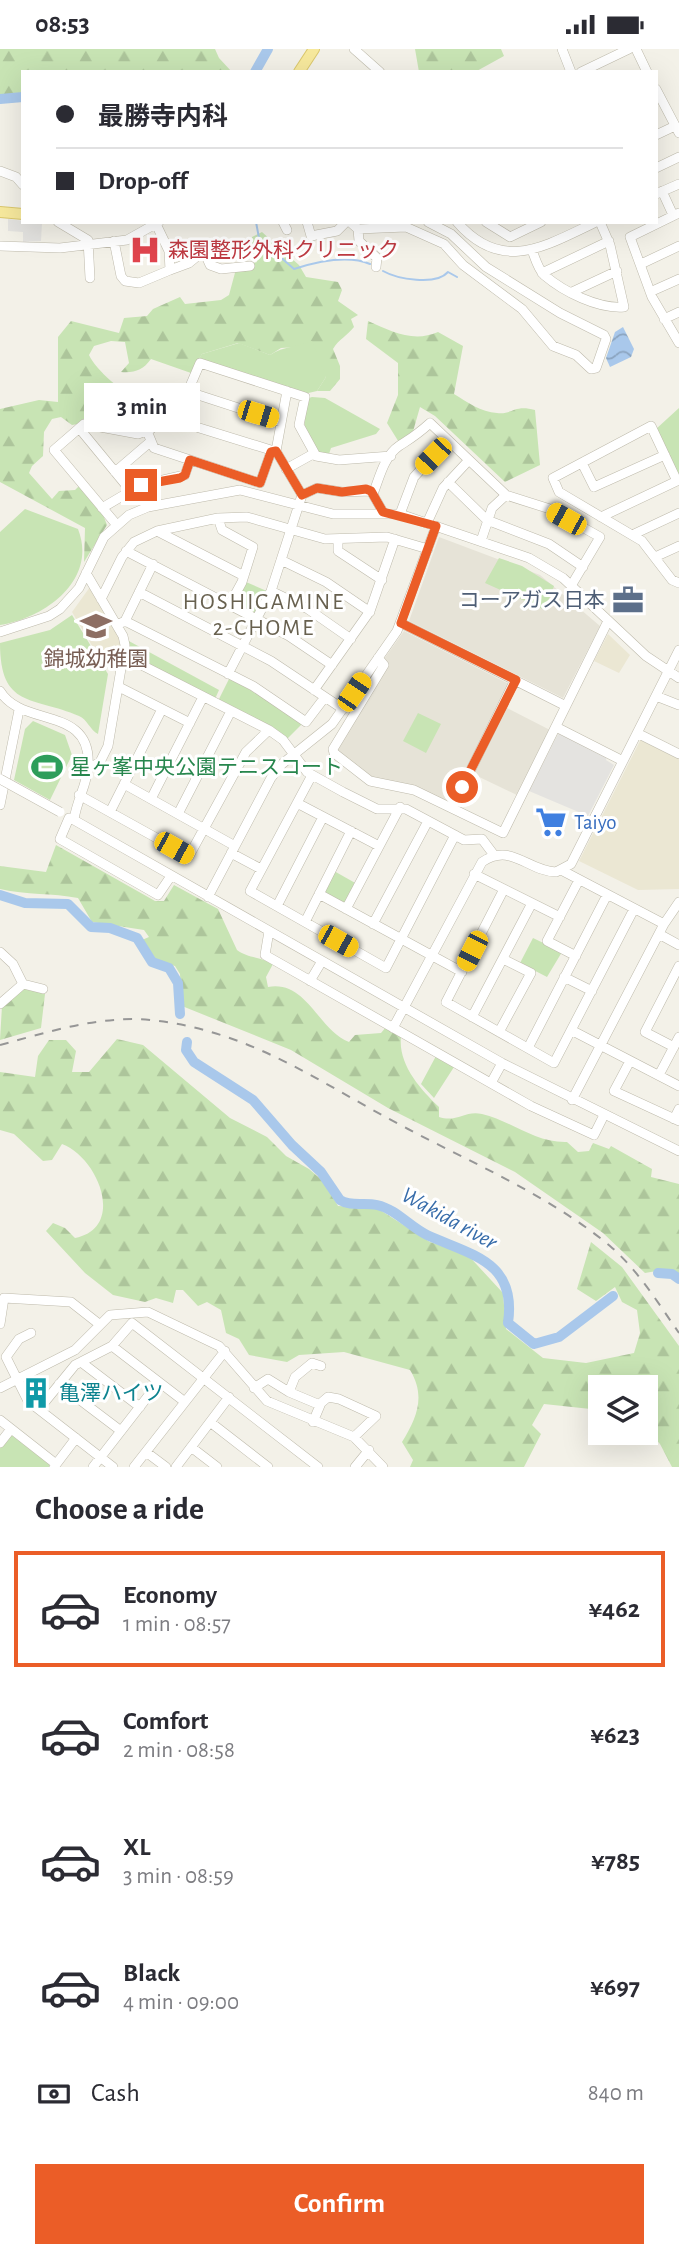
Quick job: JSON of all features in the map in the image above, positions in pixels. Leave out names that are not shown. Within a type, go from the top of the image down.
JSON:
[{"type":"main road","points":[[300,70],[314,49]]},
{"type":"main road","points":[[0,212],[21,214]]},
{"type":"street","points":[[355,49],[378,70]]},
{"type":"street","points":[[562,49],[570,70]]},
{"type":"street","points":[[585,70],[629,49]]},
{"type":"street","points":[[636,49],[646,70]]},
{"type":"street","points":[[658,135],[677,130],[659,101]]},
{"type":"street","points":[[658,167],[679,157]]},
{"type":"street","points":[[0,170],[16,177],[21,183]]},
{"type":"street","points":[[658,222],[676,214],[659,192],[679,184]]},
{"type":"street","points":[[61,224],[90,244]]},
{"type":"street","points":[[0,246],[60,248],[114,241],[134,237],[155,224]]},
{"type":"street","points":[[157,224],[169,251],[170,270]]},
{"type":"street","points":[[308,224],[311,236],[337,231],[346,224]]},
{"type":"street","points":[[351,224],[358,229],[406,227],[444,244],[463,265],[522,309],[554,346],[576,355],[591,369],[596,368],[606,339],[604,335],[478,262],[451,234],[432,224]]},
{"type":"street","points":[[459,224],[470,237],[509,252],[532,250],[593,224]]},
{"type":"street","points":[[488,224],[510,237],[521,227]]},
{"type":"street","points":[[532,250],[542,273],[572,292],[606,309],[624,307],[609,241],[599,224]]},
{"type":"street","points":[[654,224],[631,234],[650,292],[679,343]]},
{"type":"street","points":[[358,229],[359,241],[374,254],[376,267]]},
{"type":"street","points":[[114,241],[121,276],[125,281],[139,283],[189,263],[200,254],[206,256],[210,265],[221,269],[250,266]]},
{"type":"street","points":[[542,273],[609,241]]},
{"type":"street","points":[[90,244],[90,278]]},
{"type":"street","points":[[641,264],[679,246]]},
{"type":"street","points":[[572,292],[617,271]]},
{"type":"street","points":[[650,292],[679,279]]},
{"type":"street","points":[[522,309],[534,296]]},
{"type":"street","points":[[664,319],[679,312]]},
{"type":"street","points":[[116,524],[54,450],[79,428],[90,423],[138,434],[147,431],[189,392],[200,362],[304,397],[299,425],[313,454]]},
{"type":"street","points":[[147,431],[154,448],[260,483],[273,451],[287,391]]},
{"type":"street","points":[[189,392],[281,422]]},
{"type":"street","points":[[164,417],[273,451],[302,495]]},
{"type":"street","points":[[373,494],[398,446],[411,441],[429,423],[506,495],[550,509],[600,537],[571,586]]},
{"type":"street","points":[[601,517],[678,480],[651,426],[553,478],[559,492],[601,517],[642,541],[672,580],[679,583]]},
{"type":"street","points":[[79,428],[130,490]]},
{"type":"street","points":[[400,514],[414,477],[448,440]]},
{"type":"street","points":[[115,472],[150,442]]},
{"type":"street","points":[[286,469],[313,454],[339,460],[391,456]]},
{"type":"street","points":[[582,463],[594,488],[665,454]]},
{"type":"street","points":[[102,508],[130,490],[180,478],[185,475],[190,460]]},
{"type":"street","points":[[208,897],[271,778],[294,754],[325,731],[401,623],[428,549],[435,500],[470,460]]},
{"type":"street","points":[[448,482],[487,520],[549,544],[583,567]]},
{"type":"street","points":[[228,674],[271,591],[302,495],[317,488],[342,492],[366,489],[373,494],[383,512]]},
{"type":"street","points":[[0,632],[49,617],[68,601],[86,573],[99,545],[116,524],[148,507],[220,492],[246,491],[332,514],[400,514],[541,564],[571,586],[668,672],[679,678]]},
{"type":"street","points":[[481,541],[492,508],[506,495]]},
{"type":"street","points":[[632,535],[679,513]]},
{"type":"street","points":[[101,599],[126,551],[139,539],[157,531],[218,518],[247,517],[290,531],[338,540],[395,539],[428,549]]},
{"type":"street","points":[[218,518],[222,530],[253,547],[244,576],[230,604]]},
{"type":"street","points":[[157,531],[244,576]]},
{"type":"street","points":[[314,690],[370,612],[395,539]]},
{"type":"street","points":[[338,540],[338,551],[382,580]]},
{"type":"street","points":[[654,557],[679,546]]},
{"type":"street","points":[[126,551],[289,636],[332,665]]},
{"type":"street","points":[[281,560],[326,582],[370,612]]},
{"type":"street","points":[[88,769],[100,762],[108,746],[124,656],[125,642],[121,623],[153,564]]},
{"type":"street","points":[[86,573],[101,599],[121,623],[264,693],[306,722],[325,697]]},
{"type":"street","points":[[271,591],[308,609],[351,639]]},
{"type":"street","points":[[139,592],[242,646],[342,709]]},
{"type":"street","points":[[378,658],[384,665],[333,749],[334,753],[370,781],[414,790],[503,833],[608,621]]},
{"type":"street","points":[[401,623],[566,706]]},
{"type":"street","points":[[563,871],[571,863],[679,650]]},
{"type":"street","points":[[124,656],[269,730],[283,740],[312,775],[377,809],[400,807],[467,841],[478,837],[486,841],[494,855]]},
{"type":"street","points":[[452,808],[516,680]]},
{"type":"street","points":[[118,687],[190,723]]},
{"type":"street","points":[[0,691],[19,710],[70,725],[86,749],[88,769],[72,819],[60,839],[158,895],[171,876]]},
{"type":"street","points":[[656,696],[679,705]]},
{"type":"street","points":[[151,799],[203,697]]},
{"type":"street","points":[[110,811],[162,709]]},
{"type":"street","points":[[0,805],[19,710]]},
{"type":"street","points":[[178,814],[232,711]]},
{"type":"street","points":[[556,727],[623,761]]},
{"type":"street","points":[[79,795],[189,856],[246,752],[269,730]]},
{"type":"street","points":[[638,733],[679,754]]},
{"type":"street","points":[[312,775],[250,891],[386,968],[455,835]]},
{"type":"street","points":[[0,779],[502,1063],[679,1151]]},
{"type":"street","points":[[124,784],[205,829],[261,869]]},
{"type":"street","points":[[297,803],[379,846]]},
{"type":"street","points":[[346,909],[400,807]]},
{"type":"street","points":[[277,906],[323,817]]},
{"type":"street","points":[[373,925],[428,821]]},
{"type":"street","points":[[304,922],[351,831]]},
{"type":"street","points":[[393,1028],[474,874],[482,862],[494,855],[512,854],[542,870],[563,871],[664,924]]},
{"type":"street","points":[[474,874],[560,917]]},
{"type":"street","points":[[576,956],[547,941],[579,880]]},
{"type":"street","points":[[504,889],[446,1002],[554,1063],[634,909]]},
{"type":"street","points":[[319,894],[462,972]]},
{"type":"street","points":[[528,1048],[607,895]]},
{"type":"street","points":[[572,1100],[664,924],[679,902]]},
{"type":"street","points":[[472,1017],[533,903]]},
{"type":"street","points":[[269,931],[265,955],[531,1106],[594,1135],[604,1115]]},
{"type":"street","points":[[659,934],[679,945]]},
{"type":"street","points":[[0,952],[13,964],[23,984],[43,989]]},
{"type":"street","points":[[499,1032],[531,973],[503,959]]},
{"type":"street","points":[[310,981],[322,961]]},
{"type":"street","points":[[674,1047],[645,1032],[679,966]]},
{"type":"street","points":[[564,977],[592,991]]},
{"type":"street","points":[[0,1004],[23,984]]},
{"type":"street","points":[[571,1030],[679,1086]]},
{"type":"street","points":[[659,1075],[679,1037]]},
{"type":"street","points":[[630,1061],[614,1091],[676,1120],[679,1109]]},
{"type":"street","points":[[491,1083],[502,1063]]},
{"type":"street","points":[[0,1324],[4,1298],[71,1302],[99,1324]]},
{"type":"street","points":[[0,1388],[75,1350],[99,1324],[117,1313],[148,1312],[225,1350],[267,1401],[354,1437],[383,1467]]},
{"type":"street","points":[[39,1409],[81,1361],[112,1346],[132,1323],[315,1466]]},
{"type":"street","points":[[31,1333],[19,1339],[6,1357],[28,1401],[113,1467]]},
{"type":"street","points":[[112,1346],[185,1402]]},
{"type":"street","points":[[134,1467],[225,1350]]},
{"type":"street","points":[[81,1361],[139,1407]]},
{"type":"street","points":[[289,1392],[295,1377],[312,1363],[321,1366]]},
{"type":"street","points":[[254,1388],[268,1379],[289,1392],[320,1405]]},
{"type":"street","points":[[93,1467],[159,1382]]},
{"type":"street","points":[[59,1384],[121,1431]]},
{"type":"street","points":[[176,1467],[229,1397]]},
{"type":"street","points":[[313,1422],[320,1405],[328,1397],[339,1399],[376,1416],[354,1437]]},
{"type":"street","points":[[0,1420],[55,1465],[76,1438]]},
{"type":"street","points":[[210,1422],[268,1467]]},
{"type":"street","points":[[0,1443],[11,1429]]},
{"type":"street","points":[[191,1447],[217,1467]]},
{"type":"street","points":[[355,1467],[369,1450]]},
{"type":"street","points":[[146,1452],[166,1467]]},
{"type":"shaded area","points":[[8,219],[21,221],[21,224],[42,224],[41,241],[23,242],[23,232],[8,231]]},
{"type":"shaded area","points":[[439,537],[540,575],[600,626],[563,698],[409,621]]},
{"type":"shaded area","name":"錦城幼稚園","points":[[90,587],[120,639],[121,648],[101,661],[72,612]]},
{"type":"shaded area","points":[[404,631],[509,684],[449,803],[371,779],[337,749],[384,659]]},
{"type":"shaded area","points":[[608,634],[630,655],[619,673],[594,661]]},
{"type":"shaded area","points":[[507,708],[550,730],[517,795],[473,774]]},
{"type":"shaded area","points":[[559,732],[607,756],[606,760],[614,765],[588,816],[529,791]]},
{"type":"shaded area","points":[[641,739],[679,759],[679,889],[638,890],[579,861]]},
{"type":"green space","points":[[0,49],[215,49],[230,70],[21,70],[21,94],[0,96]]},
{"type":"green space","points":[[415,49],[501,49],[504,56],[479,70],[419,70]]},
{"type":"green space","points":[[262,232],[299,265],[306,277],[338,282],[342,290],[338,301],[358,315],[351,319],[354,327],[333,349],[340,366],[340,379],[330,391],[317,391],[326,377],[297,347],[281,348],[270,355],[238,343],[202,354],[191,373],[151,359],[138,370],[121,372],[129,363],[125,342],[111,341],[94,346],[89,355],[93,361],[118,387],[140,398],[151,425],[127,428],[120,420],[112,418],[72,425],[61,417],[52,419],[44,432],[43,456],[32,466],[29,473],[52,499],[59,491],[75,490],[80,485],[102,512],[107,525],[84,562],[85,528],[0,482],[0,409],[39,400],[58,402],[58,337],[71,321],[119,333],[124,318],[147,316],[153,309],[180,297],[185,304],[221,300],[229,295],[236,269],[257,262],[256,255],[252,254],[252,237]]},
{"type":"green space","points":[[368,321],[411,336],[438,332],[463,346],[454,394],[485,411],[502,413],[522,408],[535,410],[540,465],[505,482],[435,416],[420,407],[412,435],[400,444],[387,423],[398,395],[398,363],[366,339]]},
{"type":"green space","points":[[312,341],[326,377],[317,391],[304,394],[198,360],[202,354],[239,343],[270,355]]},
{"type":"green space","points":[[325,398],[380,429],[376,434],[331,448],[329,454],[316,453],[304,421],[306,399]]},
{"type":"green space","points":[[679,408],[679,475],[656,429]]},
{"type":"green space","points":[[25,509],[78,529],[82,547],[81,565],[74,580],[50,605],[17,621],[0,625],[0,532]]},
{"type":"green space","points":[[499,558],[522,566],[554,586],[545,610],[485,583]]},
{"type":"green space","points":[[246,582],[269,592],[258,615],[236,604]]},
{"type":"green space","points":[[72,615],[108,674],[98,734],[79,716],[22,697],[6,679],[2,664],[0,643],[50,630]]},
{"type":"green space","points":[[127,640],[219,690],[215,699],[130,655]]},
{"type":"green space","points":[[230,677],[303,723],[287,739],[218,701]]},
{"type":"green space","points":[[418,713],[441,724],[426,753],[403,741]]},
{"type":"green space","points":[[33,721],[65,735],[72,755],[50,800],[14,780],[25,729]]},
{"type":"green space","points":[[56,845],[155,901],[164,901],[174,885],[218,909],[237,950],[273,964],[266,977],[268,987],[281,987],[303,998],[338,1036],[349,1042],[355,1035],[381,1033],[386,1027],[401,1037],[407,1066],[418,1084],[439,1107],[439,1117],[451,1119],[482,1114],[544,1139],[567,1142],[578,1152],[589,1151],[593,1143],[609,1149],[611,1146],[652,1169],[651,1177],[679,1184],[679,1275],[668,1269],[645,1273],[603,1233],[515,1172],[388,1108],[291,1050],[182,1006],[180,974],[175,966],[158,962],[142,940],[149,937],[144,930],[92,922],[78,898],[0,889],[0,866],[46,872]]},
{"type":"green space","points":[[334,871],[357,884],[346,904],[323,892]]},
{"type":"green space","points":[[533,938],[562,952],[547,977],[520,963]]},
{"type":"green space","points":[[23,988],[45,994],[41,1028],[0,1040],[2,1006]]},
{"type":"green space","points":[[117,1039],[143,1045],[230,1118],[267,1137],[286,1156],[309,1169],[324,1182],[338,1206],[377,1208],[430,1242],[466,1253],[503,1293],[506,1329],[543,1358],[586,1363],[634,1353],[640,1333],[637,1310],[622,1302],[615,1287],[596,1301],[577,1289],[591,1242],[622,1267],[679,1346],[679,1467],[672,1467],[658,1442],[658,1375],[588,1375],[588,1409],[544,1404],[532,1425],[541,1434],[524,1467],[410,1467],[413,1460],[402,1442],[418,1407],[418,1389],[410,1370],[344,1352],[299,1355],[287,1362],[249,1355],[239,1339],[226,1333],[221,1310],[207,1302],[198,1306],[183,1290],[176,1290],[173,1303],[156,1298],[145,1302],[113,1295],[85,1273],[46,1231],[53,1223],[65,1228],[75,1238],[91,1232],[100,1221],[102,1192],[87,1163],[62,1144],[52,1160],[43,1161],[14,1134],[0,1130],[0,1072],[35,1077],[38,1056],[49,1040],[66,1040],[76,1051],[72,1072],[89,1072]]},
{"type":"green space","points":[[436,1056],[454,1067],[434,1098],[421,1084]]},
{"type":"green space","points":[[10,1435],[14,1435],[50,1463],[50,1467],[0,1467],[0,1448]]},
{"type":"water","points":[[623,327],[634,349],[631,357],[610,367],[606,358],[615,332]]},
{"type":"waterway","points":[[256,70],[268,49]]},
{"type":"waterway","points":[[0,99],[21,97]]},
{"type":"waterway","points":[[256,224],[259,238],[294,269],[342,260],[370,264]]},
{"type":"waterway","points":[[383,271],[397,277],[416,280],[435,279],[448,272],[457,277]]},
{"type":"waterway","name":"Wakida river","points":[[0,895],[25,903],[68,904],[91,927],[110,928],[137,938],[152,962],[169,968],[178,983],[180,1014]]},
{"type":"waterway","name":"Wakida river","points":[[187,1042],[186,1050],[194,1062],[253,1100],[292,1145],[321,1172],[340,1200],[384,1207],[427,1235],[487,1263],[498,1273],[505,1286],[509,1302],[508,1323],[534,1344],[559,1337],[613,1296]]},
{"type":"waterway","name":"Wakida river","points":[[658,1273],[672,1274],[679,1279]]},
{"type":"railway","points":[[0,1045],[94,1022],[132,1019],[188,1026],[254,1047],[512,1182],[587,1228],[630,1265],[679,1333]]},
{"type":"place","name":"森園整形外科クリニック","points":[[145,250]]},
{"type":"place","name":"コーアガス日本","points":[[628,600]]},
{"type":"place","name":"錦城幼稚園","points":[[96,626]]},
{"type":"place","name":"星ヶ峯中央公園テニスコート","points":[[47,767]]},
{"type":"place","name":"Taiyo","points":[[551,822]]},
{"type":"place","name":"亀澤ハイツ","points":[[36,1393]]},
{"type":"district","name":"HOSHIGAMINE 2-CHOME","points":[[264,615]]},
{"type":"route","points":[[141,485],[180,478],[185,475],[190,460],[260,483],[271,452],[276,451],[302,495],[317,488],[342,492],[366,489],[371,491],[383,512],[400,514],[436,526],[401,623],[516,680],[462,787]]}]
